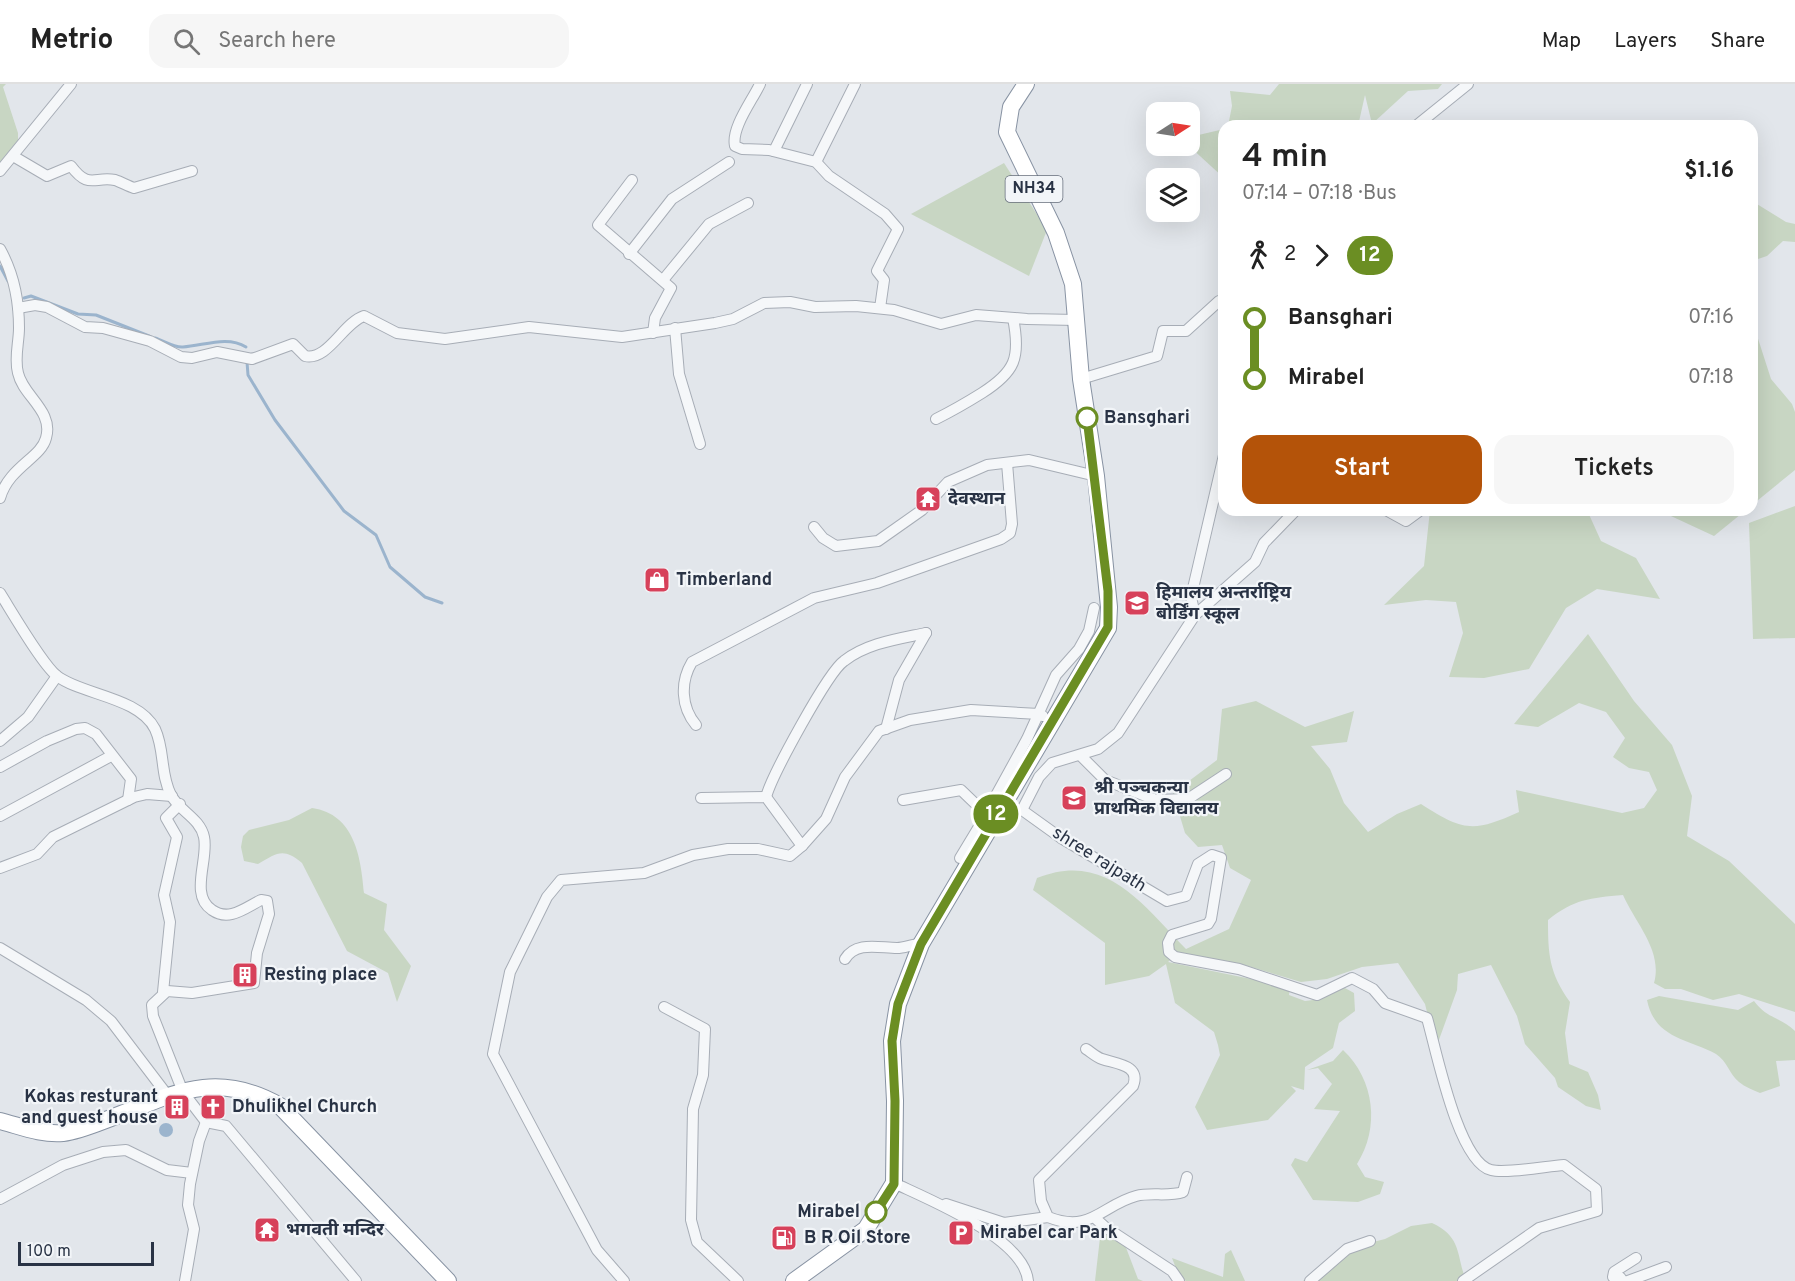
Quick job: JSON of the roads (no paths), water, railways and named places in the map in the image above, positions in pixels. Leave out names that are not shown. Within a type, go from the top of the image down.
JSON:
[{"type":"highway","name":"NH34","points":[[894,1184],[895,1101],[892,1041],[898,1004],[921,944],[993,808],[1053,724],[1108,627],[1109,607],[1096,476],[1081,379],[1073,284],[1062,250],[1008,132],[1011,107],[1026,84]]},
{"type":"highway","points":[[0,1121],[40,1132],[63,1133],[89,1127],[176,1094],[208,1086],[231,1086],[257,1093],[280,1106],[448,1281]]},
{"type":"highway","points":[[794,1281],[866,1229],[894,1184]]},
{"type":"street","points":[[0,171],[71,84]]},
{"type":"street","points":[[760,84],[739,121],[734,140],[735,146],[816,162],[829,176],[885,214],[898,229],[877,272],[884,280],[880,308]]},
{"type":"street","points":[[774,152],[807,84]]},
{"type":"street","points":[[816,162],[855,84]]},
{"type":"street","points":[[1423,120],[1468,84]]},
{"type":"street","points":[[13,156],[47,176],[71,165],[79,176],[87,180],[94,182],[114,180],[134,188],[192,171]]},
{"type":"street","points":[[629,254],[672,199],[729,162]]},
{"type":"street","points":[[632,180],[598,225],[671,288],[671,292],[655,318],[653,333]]},
{"type":"street","points":[[663,280],[709,224],[748,203]]},
{"type":"street","points":[[0,249],[11,270],[16,289],[17,371],[20,382],[40,408],[47,425],[46,438],[41,448],[9,477],[0,498]]},
{"type":"street","points":[[18,306],[35,305],[47,308],[85,327],[123,333],[150,341],[181,357],[217,352],[252,359],[293,344],[305,356],[319,355],[350,324],[364,316],[398,333],[445,339],[529,327],[622,337],[733,319],[764,303],[790,302],[815,306],[880,308],[911,313],[941,324],[976,315],[1076,320]]},
{"type":"street","points":[[1081,379],[1157,356],[1163,331],[1186,331],[1218,303]]},
{"type":"street","points":[[936,419],[964,406],[1006,376],[1015,359],[1017,345],[1013,318]]},
{"type":"street","points":[[675,328],[679,374],[700,444]]},
{"type":"street","points":[[814,527],[823,538],[836,546],[878,541],[922,510],[948,482],[987,465],[1029,460],[1058,465],[1096,476]]},
{"type":"street","points":[[696,725],[687,714],[684,702],[685,674],[692,662],[814,598],[877,583],[1001,539],[1010,533],[1012,524],[1007,463]]},
{"type":"street","points":[[1195,615],[1191,597],[1195,572],[1218,479]]},
{"type":"street","points":[[903,800],[961,790],[993,808],[1022,810],[1039,777],[1052,763],[1098,749],[1118,732],[1195,615],[1255,562],[1264,543],[1290,516]]},
{"type":"street","points":[[1398,516],[1406,520],[1412,516]]},
{"type":"street","points":[[0,594],[57,676],[135,709],[152,723],[163,755],[163,772],[176,800],[198,823],[204,838],[200,892],[207,907],[218,915],[232,915],[261,900],[267,901],[269,914],[257,954],[254,983],[192,993],[163,992]]},
{"type":"street","points":[[960,858],[978,825],[993,808],[1056,675],[1079,649],[1089,631],[1094,608]]},
{"type":"street","points":[[766,796],[787,752],[842,662],[873,645],[926,633],[899,680],[886,729]]},
{"type":"street","points":[[0,741],[28,717],[57,676]]},
{"type":"street","points":[[624,1281],[597,1250],[493,1054],[510,972],[547,897],[561,880],[644,873],[693,855],[728,849],[758,849],[790,856],[826,819],[845,777],[879,731],[910,720],[970,710],[1039,714],[1053,724]]},
{"type":"street","points":[[0,767],[76,729],[85,728],[96,734],[111,756],[131,778],[128,800]]},
{"type":"street","points":[[0,816],[111,756]]},
{"type":"street","points":[[1081,756],[1105,780],[1156,800],[1188,800],[1226,774]]},
{"type":"street","points":[[0,868],[37,854],[53,837],[128,800],[147,794],[176,800]]},
{"type":"street","points":[[701,798],[766,796]]},
{"type":"street","points":[[766,796],[802,846]]},
{"type":"street","points":[[176,800],[166,818],[177,837],[164,895],[170,922],[163,992],[152,1005],[153,1016],[176,1094]]},
{"type":"street","name":"shree rajpath","points":[[1022,810],[1061,838],[1167,901],[1186,896],[1198,864],[1212,855],[1221,858],[1211,919],[1208,924],[1172,935],[1168,944],[1168,952],[1175,957],[1239,969],[1317,996],[1352,978],[1373,989],[1385,1003],[1427,1018],[1454,1118],[1475,1161],[1491,1170],[1564,1165],[1596,1189],[1597,1211],[1539,1228],[1463,1281]]},
{"type":"street","points":[[845,959],[849,952],[864,947],[900,948],[921,944]]},
{"type":"street","points":[[0,948],[86,1000],[111,1021],[176,1094],[206,1122],[226,1126],[356,1281]]},
{"type":"street","points":[[664,1006],[705,1029],[703,1075],[693,1109],[690,1220],[697,1242],[738,1281]]},
{"type":"street","points":[[1048,1217],[1041,1202],[1039,1180],[1133,1086],[1136,1080],[1133,1071],[1125,1064],[1100,1059],[1086,1048]]},
{"type":"street","points":[[185,1281],[194,1229],[188,1205],[192,1173],[206,1122]]},
{"type":"street","points":[[0,1199],[63,1165],[103,1152],[126,1150],[167,1170],[192,1173]]},
{"type":"street","points":[[894,1184],[1004,1223],[1048,1217],[1064,1223],[1095,1218],[1136,1196],[1183,1192],[1186,1177]]},
{"type":"street","points":[[937,1201],[1007,1244],[1024,1264],[1028,1281]]},
{"type":"street","points":[[1095,1218],[1172,1271],[1179,1281]]},
{"type":"street","points":[[1310,1281],[1347,1249],[1370,1241]]},
{"type":"street","points":[[1623,1281],[1620,1277],[1613,1277],[1614,1272],[1636,1258]]},
{"type":"street","points":[[1628,1281],[1666,1267]]},
{"type":"water","points":[[163,1123],[169,1123],[173,1130],[169,1137],[163,1137],[159,1133],[159,1127]]},
{"type":"waterway","points":[[0,266],[8,281]]},
{"type":"waterway","points":[[24,298],[31,296],[78,314],[96,315],[149,336]]},
{"type":"waterway","points":[[155,338],[180,347],[223,341],[246,347]]},
{"type":"waterway","points":[[247,362],[248,375],[275,420],[344,511],[376,535],[390,567],[425,597],[442,603]]},
{"type":"place","name":"Bansghari","points":[[1087,418]]},
{"type":"place","name":"देवस्थान","points":[[928,499]]},
{"type":"place","name":"Timberland","points":[[657,580]]},
{"type":"place","name":"हिमालय अन्तर्राष्ट्रिय बोर्डिंग स्कूल","points":[[1137,603]]},
{"type":"place","name":"श्री पञ्चकन्या प्राथमिक विद्यालय","points":[[1074,798]]},
{"type":"place","name":"Resting place","points":[[245,975]]},
{"type":"place","name":"Kokas resturant and guest house","points":[[177,1107]]},
{"type":"place","name":"Dhulikhel Church","points":[[213,1107]]},
{"type":"place","name":"Mirabel","points":[[876,1212]]},
{"type":"place","name":"भगवती मन्दिर","points":[[267,1230]]},
{"type":"place","name":"Mirabel car Park","points":[[961,1233]]},
{"type":"place","name":"B R Oil Store","points":[[784,1238]]}]
